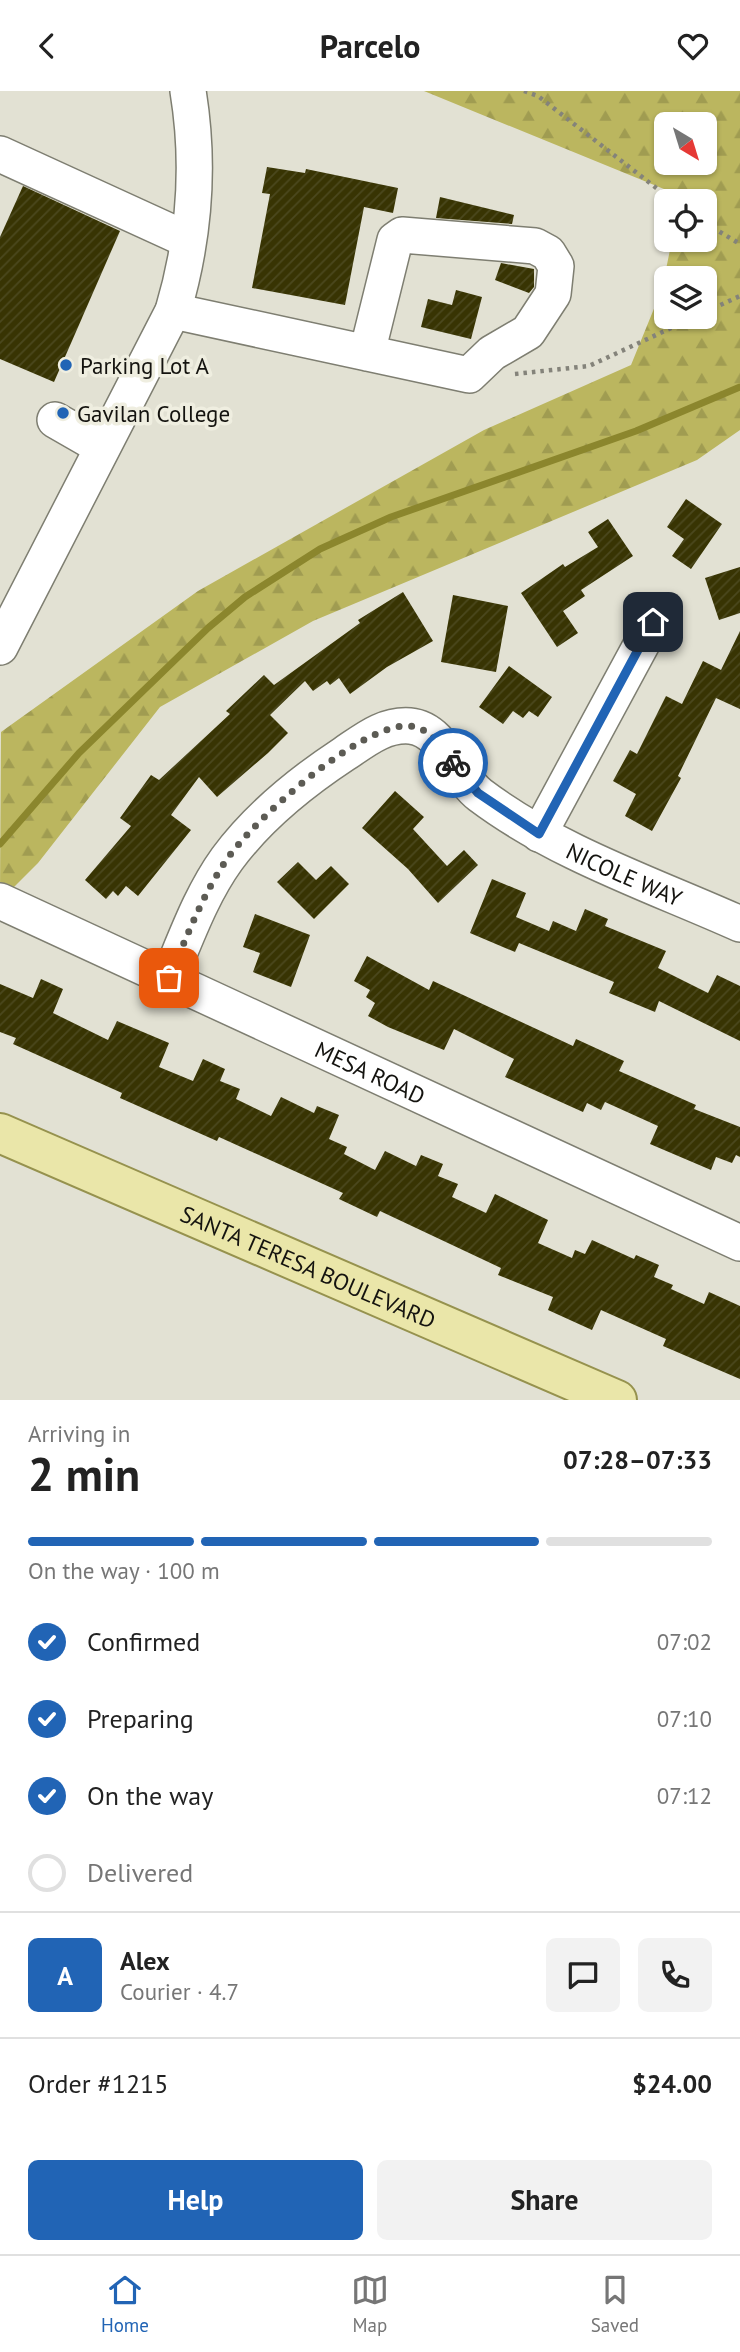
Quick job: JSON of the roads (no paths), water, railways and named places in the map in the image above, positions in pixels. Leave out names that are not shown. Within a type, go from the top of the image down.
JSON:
[{"type":"main road","name":"SANTA TERESA BOULEVARD","points":[[0,1133],[617,1400]]},
{"type":"street","points":[[0,647],[173,311],[184,273],[188,240],[195,134],[188,91]]},
{"type":"street","points":[[0,154],[188,240]]},
{"type":"street","points":[[173,311],[367,353],[469,375],[492,353],[528,332],[553,294],[556,266],[548,253],[535,246],[402,235],[395,240],[367,353]]},
{"type":"street","points":[[55,420],[102,447]]},
{"type":"street","points":[[539,834],[653,622]]},
{"type":"street","name":"NICOLE WAY","points":[[169,978],[203,901],[225,861],[252,827],[312,775],[381,729],[412,726],[435,737],[478,793],[539,834],[740,924]]},
{"type":"street","name":"MESA ROAD","points":[[0,901],[740,1243]]},
{"type":"waterway","points":[[0,844],[79,753],[208,628],[245,597],[320,549],[391,517],[636,431],[740,387]]},
{"type":"place","name":"Parking Lot A","points":[[66,365]]},
{"type":"place","name":"Gavilan College","points":[[63,413]]}]
